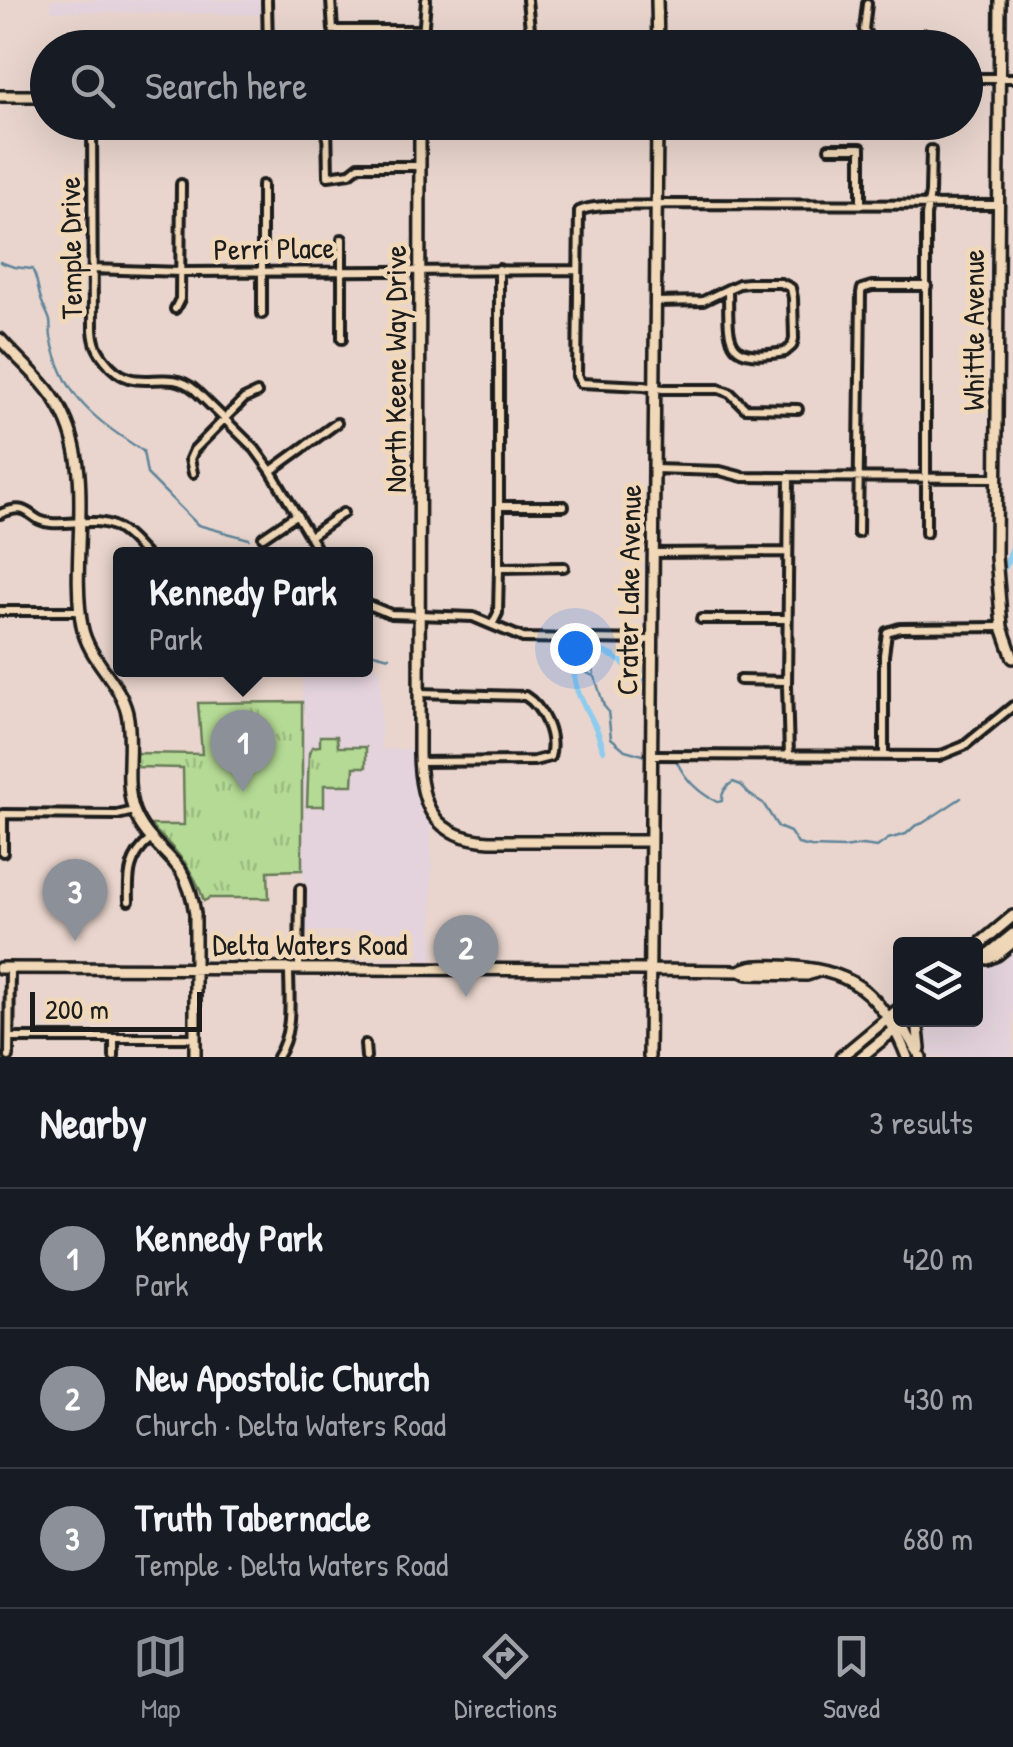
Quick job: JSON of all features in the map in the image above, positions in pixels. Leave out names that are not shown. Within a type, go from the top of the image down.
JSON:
[{"type":"street","points":[[267,0],[268,30]]},
{"type":"street","points":[[331,0],[333,30],[424,30],[426,0]]},
{"type":"street","points":[[527,0],[530,30]]},
{"type":"street","points":[[657,0],[658,30]]},
{"type":"street","points":[[1000,3],[1013,6]]},
{"type":"street","name":"Whittle Avenue","points":[[1000,3],[996,557],[1002,626],[1013,658]]},
{"type":"street","points":[[864,30],[867,4]]},
{"type":"street","points":[[983,78],[1013,78]]},
{"type":"street","points":[[0,96],[30,96]]},
{"type":"street","name":"Temple Drive","points":[[92,140],[95,344],[113,372],[126,379],[184,382],[225,419],[255,448],[316,547]]},
{"type":"street","points":[[327,140],[326,174],[350,173],[360,166],[420,166]]},
{"type":"street","name":"North Keene Way Drive","points":[[420,140],[420,782],[428,806],[441,823],[463,837],[490,841],[650,841]]},
{"type":"street","name":"Crater Lake Avenue","points":[[648,1057],[657,140]]},
{"type":"street","points":[[829,148],[861,148],[861,204]]},
{"type":"street","points":[[926,533],[926,216],[931,150]]},
{"type":"street","points":[[175,309],[180,299],[180,184]]},
{"type":"street","points":[[262,185],[262,314]]},
{"type":"street","points":[[798,409],[746,408],[726,390],[580,384],[578,211],[588,207],[656,206],[998,205]]},
{"type":"street","points":[[342,238],[342,339]]},
{"type":"street","name":"Perri Place","points":[[92,269],[577,270]]},
{"type":"street","points":[[492,625],[498,614],[499,568],[499,270]]},
{"type":"street","points":[[655,302],[702,301],[728,289],[739,284],[780,284],[791,288],[794,298],[794,340],[789,350],[746,354],[734,348],[729,336],[728,289]]},
{"type":"street","points":[[858,533],[862,289],[927,286]]},
{"type":"street","points":[[0,339],[59,406],[77,456],[80,611],[84,636],[126,711],[134,811],[150,840],[181,871],[196,914],[195,1057]]},
{"type":"street","points":[[193,473],[190,459],[194,450],[244,399],[257,393]]},
{"type":"street","points":[[271,471],[336,422]]},
{"type":"street","points":[[654,469],[720,471],[742,477],[997,478]]},
{"type":"street","points":[[789,477],[789,756]]},
{"type":"street","points":[[499,506],[564,506]]},
{"type":"street","points":[[0,514],[17,508],[47,523],[104,523],[115,527],[137,547]]},
{"type":"street","points":[[263,536],[296,514]]},
{"type":"street","points":[[310,536],[343,514]]},
{"type":"street","points":[[653,553],[788,552]]},
{"type":"street","points":[[499,568],[564,568]]},
{"type":"street","points":[[373,607],[391,614],[466,616],[530,639],[652,640]]},
{"type":"street","points":[[0,610],[80,611]]},
{"type":"street","points":[[701,619],[788,619]]},
{"type":"street","points":[[884,756],[887,632],[900,628],[1002,626]]},
{"type":"street","points":[[740,680],[787,681]]},
{"type":"street","points":[[419,693],[525,696],[538,706],[552,741],[550,756],[534,762],[420,762]]},
{"type":"street","points":[[651,755],[939,756],[964,746],[1013,706]]},
{"type":"street","points":[[3,852],[2,814],[117,816],[134,811]]},
{"type":"street","points":[[128,902],[131,862],[150,840]]},
{"type":"street","points":[[277,1057],[289,1029],[300,889]]},
{"type":"street","points":[[983,941],[1013,916]]},
{"type":"street","points":[[983,958],[1013,934]]},
{"type":"street","points":[[983,961],[1013,942]]},
{"type":"street","name":"Delta Waters Road","points":[[5,968],[740,970],[749,966],[805,966],[852,980],[893,1021]]},
{"type":"street","points":[[5,968],[8,1057]]},
{"type":"street","points":[[841,1057],[893,1014]]},
{"type":"street","points":[[861,1057],[898,1027]]},
{"type":"street","name":"Delta Waters Road","points":[[900,1027],[908,1057]]},
{"type":"street","name":"Delta Waters Road","points":[[902,1027],[921,1057]]},
{"type":"street","points":[[919,1027],[921,1057]]},
{"type":"street","points":[[10,1038],[195,1038]]},
{"type":"street","points":[[114,1038],[114,1057]]},
{"type":"street","points":[[366,1044],[366,1057]]},
{"type":"shaded area","points":[[51,0],[264,0],[264,15],[51,11]]},
{"type":"shaded area","points":[[373,667],[381,669],[381,749],[413,749],[415,794],[431,824],[433,961],[420,960],[419,931],[303,931],[302,677],[373,677]]},
{"type":"shaded area","points":[[1013,946],[1013,1057],[931,1057],[924,1027],[983,1027],[983,970]]},
{"type":"green space","points":[[302,702],[302,870],[268,871],[269,898],[204,901],[182,859],[149,825],[184,825],[183,768],[134,767],[135,753],[202,754],[198,703]]},
{"type":"green space","points":[[320,736],[337,736],[338,747],[366,747],[366,767],[354,767],[353,785],[324,785],[324,806],[307,806],[309,753],[312,747],[320,746]]},
{"type":"waterway","points":[[0,262],[32,269],[50,321],[56,358],[83,404],[143,451],[147,474],[198,525],[249,539]]},
{"type":"waterway","points":[[1005,567],[1013,547]]},
{"type":"waterway","points":[[603,750],[576,685],[574,676],[580,656],[589,646],[615,657],[644,678]]},
{"type":"waterway","points":[[591,646],[594,674]]},
{"type":"waterway","points":[[373,653],[389,657]]},
{"type":"waterway","points":[[571,670],[595,677],[608,711],[611,738],[625,750],[643,755]]},
{"type":"waterway","points":[[677,762],[694,786],[717,802],[722,801],[730,784],[741,785],[763,803],[778,827],[790,832],[798,844],[811,847],[877,847],[906,834],[961,798]]},
{"type":"place","name":"Kennedy Park","points":[[243,792]]},
{"type":"place","name":"Truth Tabernacle","points":[[75,941]]},
{"type":"place","name":"New Apostolic Church","points":[[466,997]]}]
